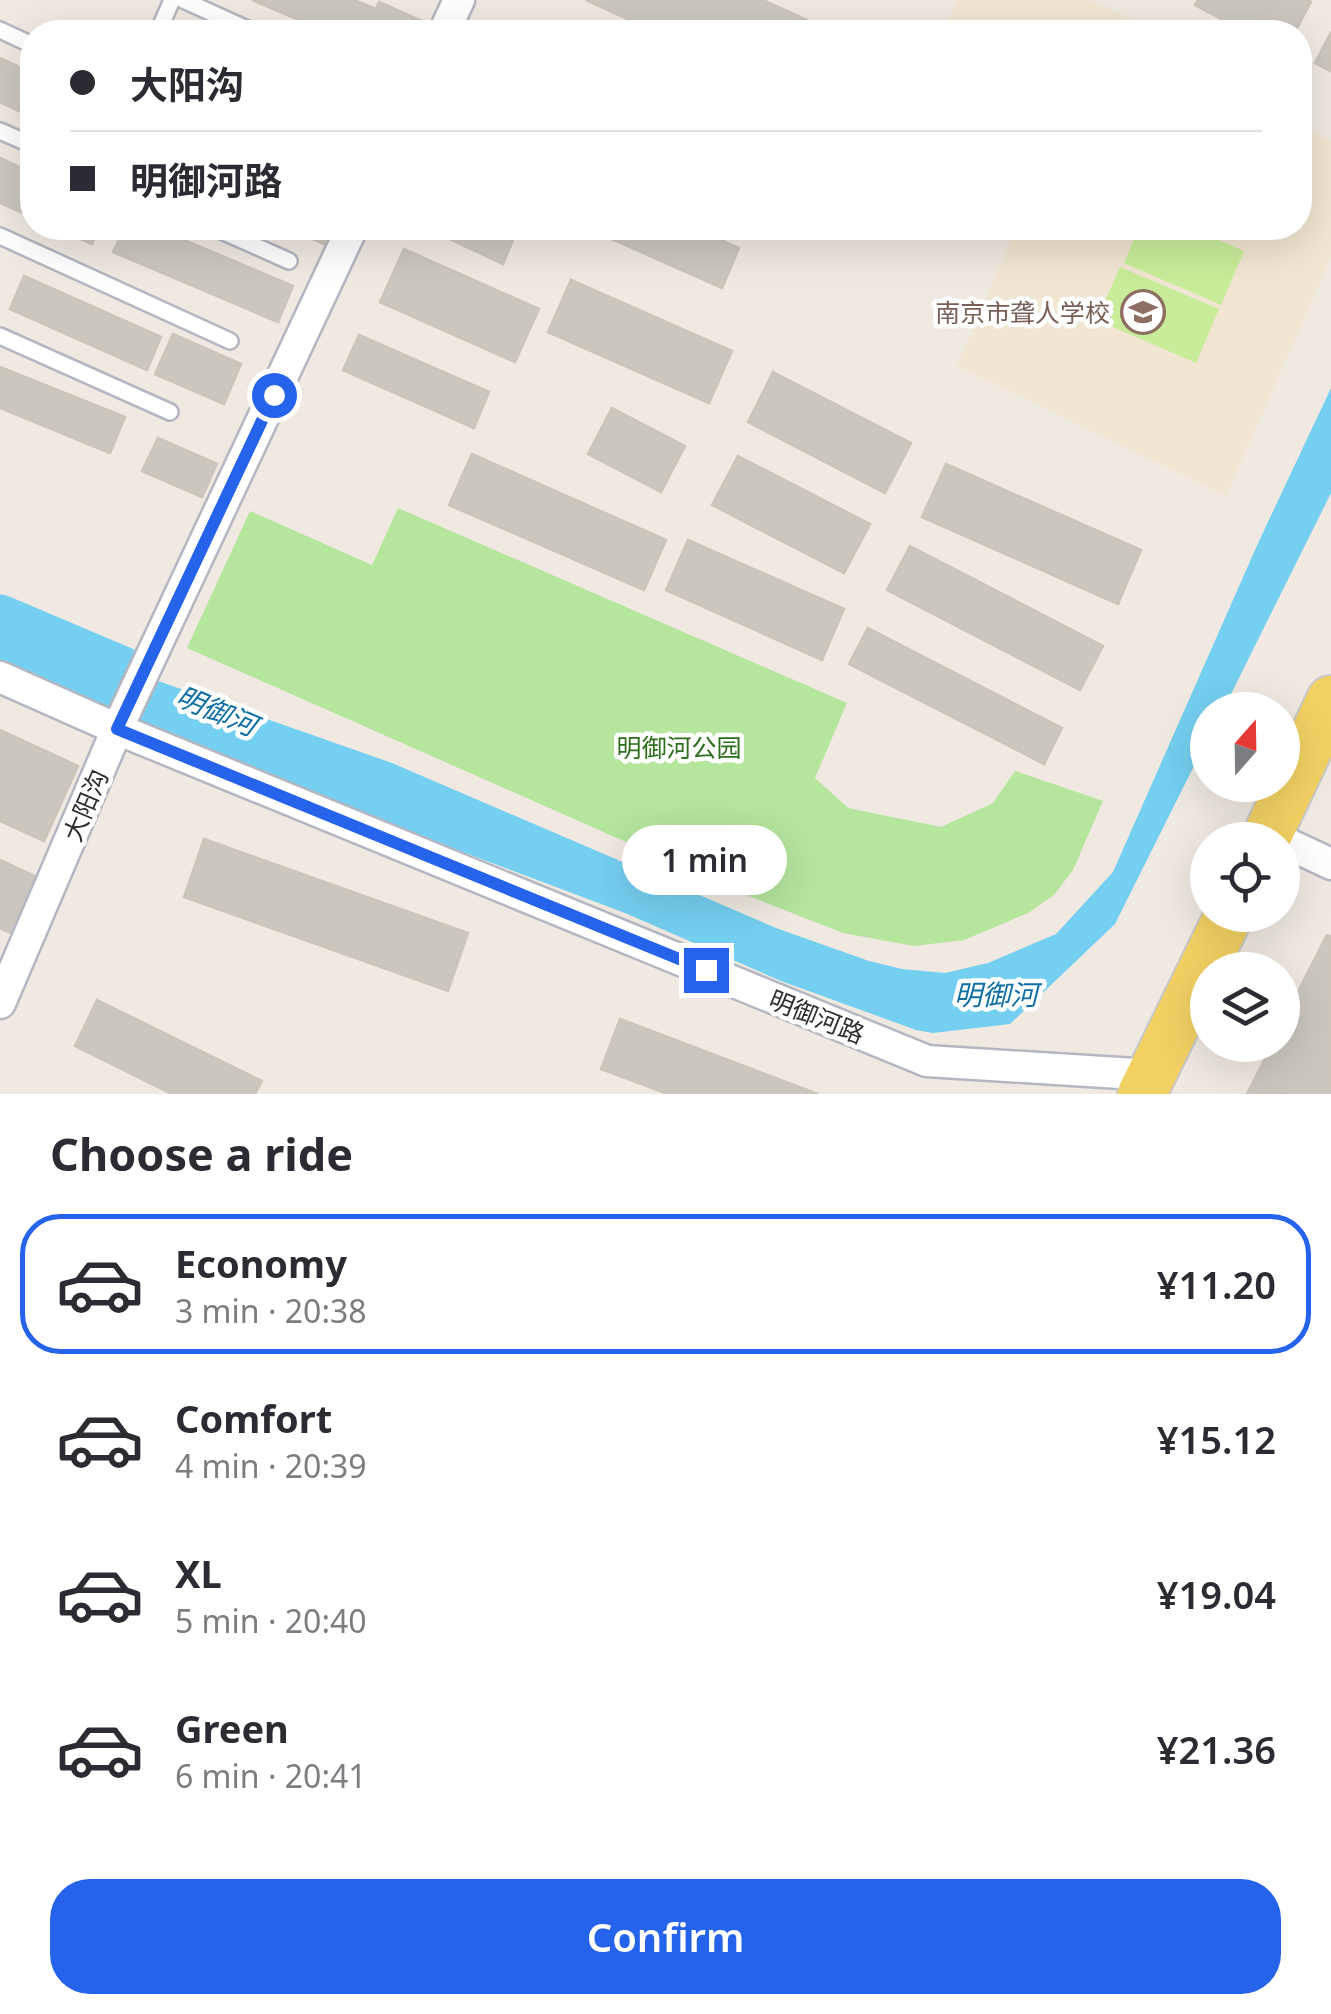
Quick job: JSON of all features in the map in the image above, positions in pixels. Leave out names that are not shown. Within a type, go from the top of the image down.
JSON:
[{"type":"main road","points":[[1281,822],[1331,700]]},
{"type":"main road","points":[[1147,1084],[1221,932]]},
{"type":"street","name":"大阳沟","points":[[0,1003],[118,728],[346,240]]},
{"type":"street","name":"明御河路","points":[[0,677],[927,1061],[1147,1084]]},
{"type":"street","points":[[1300,850],[1331,864]]},
{"type":"lane","points":[[183,0],[227,20]]},
{"type":"lane","points":[[0,236],[230,340]]},
{"type":"lane","points":[[242,240],[289,261]]},
{"type":"lane","points":[[0,336],[170,412]]},
{"type":"shaded area","points":[[957,0],[1088,0],[1136,20],[948,20]]},
{"type":"shaded area","name":"南京市聋人学校","points":[[1312,132],[1331,141],[1331,258],[1226,496],[957,366],[1011,240],[1312,240]]},
{"type":"green space","points":[[1134,240],[1218,240],[1244,251],[1221,305],[1124,263]]},
{"type":"green space","points":[[1120,267],[1219,309],[1196,363],[1097,320]]},
{"type":"green space","name":"明御河公园","points":[[398,508],[847,703],[815,778],[848,808],[941,827],[993,803],[1015,771],[1103,801],[1073,870],[1054,895],[1028,913],[964,940],[914,946],[843,933],[746,895],[187,648],[250,511],[372,565]]},
{"type":"water","name":"明御河","points":[[1331,388],[1331,493],[1232,692],[1192,692]]},
{"type":"water","name":"明御河","points":[[0,619],[141,675],[392,763],[776,928],[902,969],[945,973],[988,963],[1056,934],[1113,872],[1190,697],[1190,774],[1115,924],[1010,1024],[933,1033],[916,1030],[781,981],[625,913],[412,833],[0,664]]},
{"type":"building","points":[[252,0],[354,0],[376,9],[379,2],[419,20],[299,20]]},
{"type":"building","points":[[586,0],[763,0],[807,20],[630,20]]},
{"type":"building","points":[[1198,0],[1311,2],[1301,20],[1223,20],[1195,5]]},
{"type":"building","points":[[1331,32],[1331,71],[1315,63]]},
{"type":"building","points":[[0,58],[20,67],[20,111],[0,102]]},
{"type":"building","points":[[0,158],[20,167],[20,212],[0,203]]},
{"type":"building","points":[[118,240],[184,240],[293,286],[278,322],[113,252]]},
{"type":"building","points":[[452,240],[513,240],[503,264]]},
{"type":"building","points":[[614,240],[721,240],[739,248],[722,288]]},
{"type":"building","points":[[404,249],[539,309],[515,362],[380,302]]},
{"type":"building","points":[[24,276],[161,337],[147,370],[10,309]]},
{"type":"building","points":[[571,280],[732,351],[709,403],[548,332]]},
{"type":"building","points":[[173,334],[241,364],[224,404],[155,374]]},
{"type":"building","points":[[359,335],[489,392],[474,428],[343,370]]},
{"type":"building","points":[[0,367],[125,417],[110,453],[0,408]]},
{"type":"building","points":[[773,372],[911,443],[885,493],[748,422]]},
{"type":"building","points":[[612,408],[685,446],[661,492],[588,454]]},
{"type":"building","points":[[158,438],[217,464],[202,497],[142,471]]},
{"type":"building","points":[[472,454],[666,540],[644,590],[449,505]]},
{"type":"building","points":[[738,456],[870,524],[844,573],[712,505]]},
{"type":"building","points":[[946,464],[1141,550],[1118,604],[922,517]]},
{"type":"building","points":[[688,540],[844,609],[822,660],[666,590]]},
{"type":"building","points":[[910,546],[1103,646],[1080,690],[887,590]]},
{"type":"building","points":[[868,628],[1062,728],[1044,764],[849,664]]},
{"type":"building","points":[[0,730],[78,766],[44,841],[0,821]]},
{"type":"building","points":[[204,839],[468,933],[448,991],[184,897]]},
{"type":"building","points":[[0,860],[39,878],[13,934],[0,928]]},
{"type":"building","points":[[1327,935],[1331,937],[1331,1094],[1247,1094],[1263,1062],[1300,1062],[1300,988]]},
{"type":"building","points":[[97,1000],[262,1081],[255,1094],[172,1094],[75,1046]]},
{"type":"building","points":[[620,1019],[818,1094],[668,1094],[601,1069]]},
{"type":"waterway","name":"明御河","points":[[0,617],[132,673]]},
{"type":"place","name":"南京市聋人学校","points":[[1143,312]]},
{"type":"route","points":[[274,395],[117,729],[706,970]]}]
